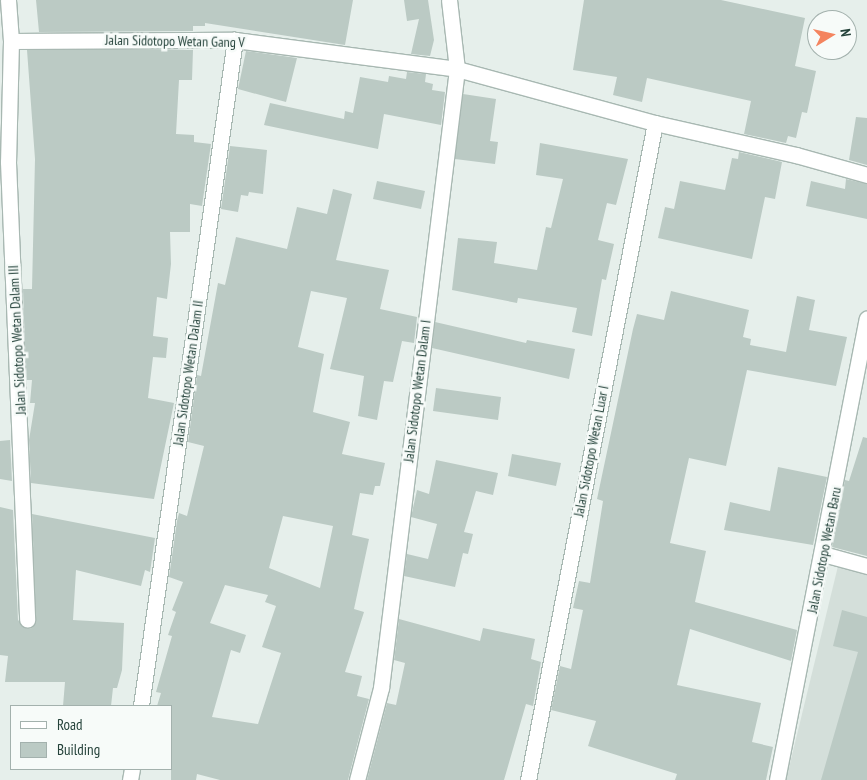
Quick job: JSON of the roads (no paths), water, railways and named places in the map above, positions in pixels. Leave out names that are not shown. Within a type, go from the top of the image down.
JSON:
[{"type":"street","name":"Jalan Sidotopo Wetan Dalam III","points":[[8,0],[12,41],[4,163],[27,620]]},
{"type":"street","name":"Jalan Sidotopo Wetan Dalam I","points":[[357,780],[381,688],[457,69],[449,0]]},
{"type":"street","name":"Jalan Sidotopo Wetan Gang V","points":[[12,41],[236,40],[457,69],[655,123],[796,155],[867,175]]},
{"type":"street","name":"Jalan Sidotopo Wetan Dalam II","points":[[141,705],[236,40]]},
{"type":"street","name":"Jalan Sidotopo Wetan Luar I","points":[[528,780],[655,123]]},
{"type":"street","name":"Jalan Sidotopo Wetan Baru","points":[[777,780],[823,554],[861,393],[867,320]]},
{"type":"street","points":[[823,554],[867,566]]}]
